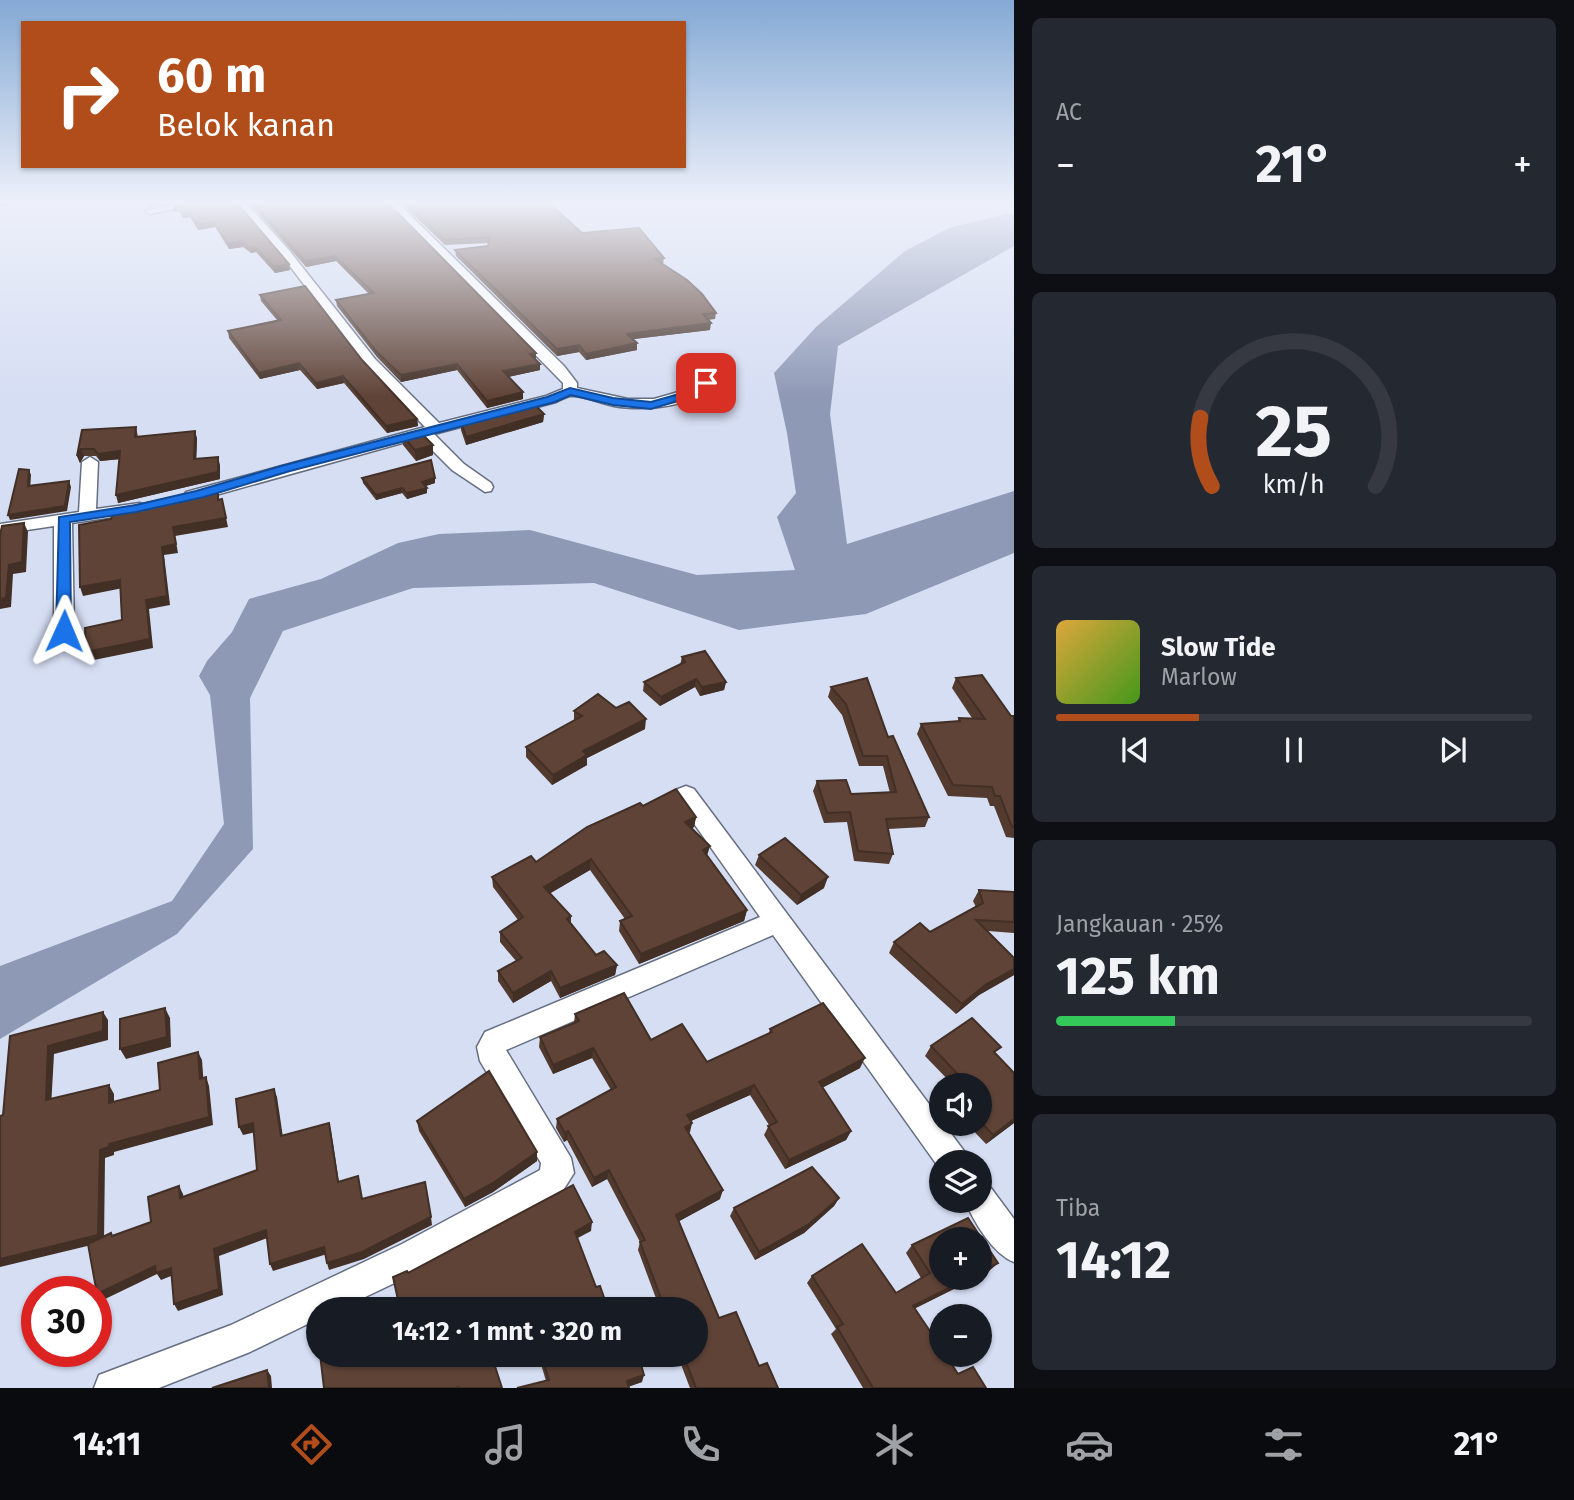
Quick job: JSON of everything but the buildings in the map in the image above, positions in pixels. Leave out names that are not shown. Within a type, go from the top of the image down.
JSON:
[{"type":"street","points":[[297,268],[370,362],[430,430],[458,467],[485,487]]},
{"type":"street","points":[[457,268],[559,369],[570,383],[570,391]]},
{"type":"street","points":[[0,529],[168,501],[551,399],[570,391],[613,402],[651,406],[697,392],[706,383],[707,374]]},
{"type":"street","points":[[87,516],[90,463]]},
{"type":"street","points":[[63,520],[64,631]]},
{"type":"street","points":[[686,795],[944,1150]]},
{"type":"street","points":[[112,1388],[238,1340],[414,1256],[551,1181],[558,1172],[556,1158],[494,1061],[491,1047],[495,1041],[777,922]]},
{"type":"street","points":[[990,1213],[1014,1246]]},
{"type":"water","points":[[885,268],[976,268],[838,346],[830,414],[847,544],[1014,491],[1014,553],[866,614],[739,630],[594,583],[413,588],[283,631],[250,698],[253,849],[177,934],[0,1039],[0,966],[172,901],[224,824],[210,695],[199,676],[207,661],[232,632],[249,599],[321,579],[398,543],[439,534],[530,530],[697,575],[795,570],[777,517],[796,493],[774,373],[816,327]]},
{"type":"route","points":[[64,631],[63,520],[136,509],[200,494],[286,468],[551,399],[570,391],[613,402],[651,406],[697,392],[706,383]]}]
